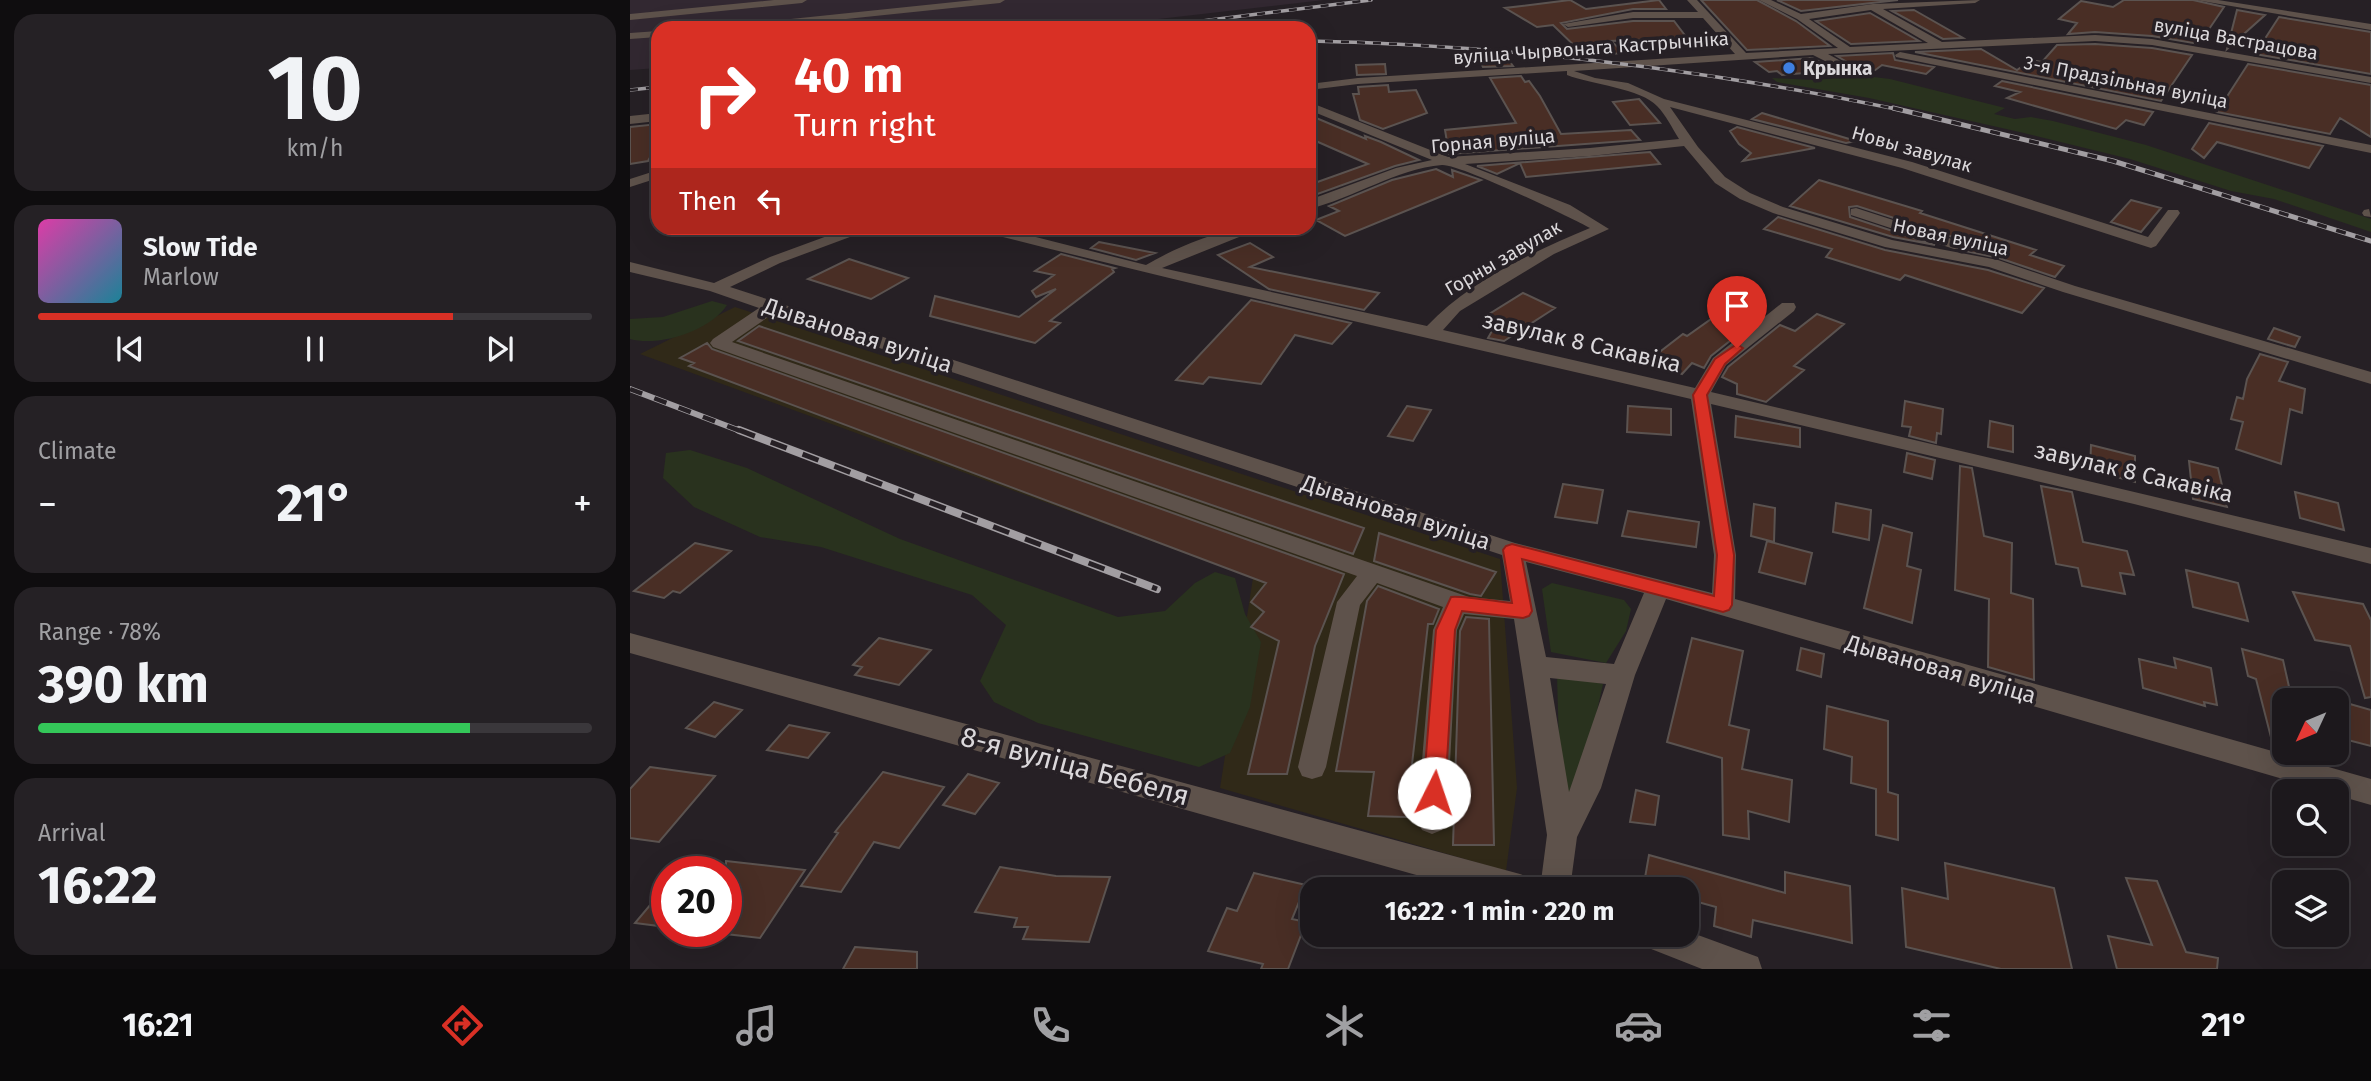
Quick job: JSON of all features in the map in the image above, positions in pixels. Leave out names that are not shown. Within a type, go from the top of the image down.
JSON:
[{"type":"street","points":[[630,17],[802,0]]},
{"type":"street","points":[[799,21],[1000,0]]},
{"type":"street","points":[[1692,0],[1744,58]]},
{"type":"street","points":[[1764,0],[1800,16],[1848,50]]},
{"type":"street","points":[[1800,16],[1875,3],[1891,6],[1975,0]]},
{"type":"street","points":[[2201,0],[2371,27]]},
{"type":"street","points":[[1875,3],[1941,46]]},
{"type":"street","points":[[1568,24],[1633,15],[1706,15]]},
{"type":"street","points":[[630,36],[651,34]]},
{"type":"street","name":"вуліца Вастрацова","points":[[1875,49],[2095,38],[2152,42],[2371,80]]},
{"type":"street","name":"вуліца Чырвонага Кастрычніка","points":[[1316,86],[1358,81],[1875,49]]},
{"type":"street","name":"3-я Прадзільная вуліца","points":[[1875,49],[2371,149]]},
{"type":"street","points":[[1817,52],[1851,71]]},
{"type":"street","points":[[1565,69],[1580,77],[1624,86],[1660,102]]},
{"type":"street","name":"Новая вуліца","points":[[1660,102],[1687,142],[1720,180],[1745,196],[1778,210],[1890,244],[1992,263],[2069,289],[2371,379]]},
{"type":"street","name":"Новы завулак","points":[[1660,102],[1907,165],[2151,243],[2173,213]]},
{"type":"street","points":[[1316,109],[1444,161]]},
{"type":"street","points":[[630,120],[651,118]]},
{"type":"street","name":"Горная вуліца","points":[[1316,202],[1401,171],[1444,161],[1590,152],[1687,142]]},
{"type":"street","name":"Горны завулак","points":[[1431,332],[1454,307],[1549,251],[1602,229],[1565,208],[1444,161]]},
{"type":"street","points":[[630,183],[651,176]]},
{"type":"street","points":[[1856,212],[1971,250],[1992,263]]},
{"type":"street","points":[[716,288],[775,260],[842,235]]},
{"type":"street","name":"завулак 8 Сакавіка","points":[[1012,235],[1148,270],[1431,332],[2213,516],[2371,556]]},
{"type":"street","points":[[1148,270],[1169,258],[1230,235]]},
{"type":"street","name":"Дывановая вуліца","points":[[630,267],[716,288],[1512,550],[1723,605],[2371,792]]},
{"type":"street","points":[[772,306],[719,343],[1468,606],[1523,611]]},
{"type":"street","points":[[1723,605],[1725,555],[1700,395],[1720,362],[1788,307]]},
{"type":"street","points":[[1512,550],[1535,666],[1562,835],[1557,877]]},
{"type":"street","points":[[1312,767],[1349,602],[1373,572]]},
{"type":"street","points":[[1562,835],[1587,788],[1622,675],[1658,589]]},
{"type":"street","points":[[1432,820],[1445,630],[1457,602]]},
{"type":"street","name":"8-я вуліца Бебеля","points":[[630,643],[1477,877]]},
{"type":"street","points":[[1535,666],[1622,675]]},
{"type":"street","points":[[1688,947],[1746,969]]},
{"type":"shaded area","points":[[630,0],[1324,0],[1141,21],[651,21],[651,68],[630,70]]},
{"type":"shaded area","points":[[735,307],[1500,559],[1517,788],[1506,871],[1220,788],[1253,578],[640,354]]},
{"type":"green space","points":[[1865,76],[1890,79],[2005,108],[1994,114],[2015,119],[2031,117],[2053,121],[2146,145],[2371,219],[2371,232],[2274,199],[2231,191],[2130,159],[1869,98],[1777,82],[1772,78],[1813,80]]},
{"type":"green space","points":[[712,301],[727,305],[697,329],[669,339],[630,339],[630,319],[663,317]]},
{"type":"green space","points":[[690,450],[747,468],[900,539],[1118,617],[1165,611],[1195,583],[1215,572],[1235,578],[1245,614],[1261,642],[1250,707],[1230,753],[1199,767],[1038,723],[994,702],[980,681],[1006,625],[972,595],[821,547],[760,537],[694,507],[663,478],[666,453]]},
{"type":"green space","points":[[1552,583],[1624,600],[1631,609],[1626,631],[1606,663],[1551,652],[1542,589]]},
{"type":"green space","points":[[1557,674],[1603,684],[1584,768],[1568,794],[1560,784]]},
{"type":"building","points":[[1570,0],[1586,9],[1659,0],[1666,9],[1633,9],[1561,23],[1567,29],[1633,21],[1674,21],[1687,38],[1611,41],[1624,53],[1585,56],[1553,25],[1537,27],[1505,8]]},
{"type":"building","points":[[1701,0],[1757,0],[1796,21],[1830,46],[1747,50]]},
{"type":"building","points":[[1777,0],[1898,0],[1801,11]]},
{"type":"building","points":[[2124,0],[2193,0],[2224,7],[2199,44],[2152,36],[2095,32],[2068,34],[2077,23],[2059,19],[2081,1],[2113,7]]},
{"type":"building","points":[[1914,10],[1963,38],[1943,39],[1892,11]]},
{"type":"building","points":[[2237,10],[2265,15],[2227,49]]},
{"type":"building","points":[[1870,13],[1919,41],[1851,44],[1816,21]]},
{"type":"building","points":[[2279,17],[2371,32],[2371,74],[2255,54]]},
{"type":"building","points":[[2095,44],[2152,48],[2192,55],[2161,101],[1915,52],[1981,49],[2017,70],[2031,60],[2042,62],[2057,45]]},
{"type":"building","points":[[1893,53],[1895,60],[1934,67],[1926,74],[1882,65],[1874,71],[1857,68],[1837,56]]},
{"type":"building","points":[[1505,55],[1513,66],[1483,67],[1477,56]]},
{"type":"building","points":[[1812,58],[1837,70],[1782,75],[1777,71],[1769,72],[1755,62]]},
{"type":"building","points":[[1385,64],[1386,74],[1357,75],[1356,65]]},
{"type":"building","points":[[2248,64],[2371,85],[2371,137],[2340,118],[2330,134],[2217,112]]},
{"type":"building","points":[[1521,76],[1525,82],[1529,81],[1540,96],[1561,134],[1631,130],[1640,140],[1449,154],[1445,130],[1516,123],[1490,78]]},
{"type":"building","points":[[2002,81],[2153,112],[2144,125],[2126,120],[2116,129],[2007,98],[2020,92],[1995,86]]},
{"type":"building","points":[[1388,85],[1389,92],[1416,90],[1427,113],[1383,129],[1360,120],[1353,94],[1359,94],[1358,87]]},
{"type":"building","points":[[1639,99],[1660,123],[1630,125],[1613,102]]},
{"type":"building","points":[[1762,113],[1856,141],[1846,143],[1752,119]]},
{"type":"building","points":[[1316,118],[1366,139],[1365,136],[1381,142],[1419,160],[1316,195],[1316,183],[1368,164],[1316,141]]},
{"type":"building","points":[[2209,123],[2323,146],[2309,168],[2217,142],[2204,158],[2192,149]]},
{"type":"building","points":[[651,125],[651,156],[648,161],[630,164],[630,127]]},
{"type":"building","points":[[1737,127],[1815,148],[1743,161],[1751,153],[1739,144],[1730,131]]},
{"type":"building","points":[[1650,152],[1660,164],[1526,177],[1520,163],[1497,174],[1477,166]]},
{"type":"building","points":[[1436,169],[1453,177],[1452,170],[1481,180],[1345,236],[1316,220],[1339,211],[1329,206],[1392,180]]},
{"type":"building","points":[[1819,180],[1922,211],[1920,213],[2036,250],[2030,255],[2064,266],[2055,277],[1999,258],[1965,251],[1970,246],[1965,241],[1857,206],[1849,207],[1850,217],[1935,245],[1893,237],[1790,206]]},
{"type":"building","points":[[2131,200],[2161,208],[2141,232],[2111,222]]},
{"type":"building","points":[[1778,217],[1885,250],[1988,270],[2044,288],[2022,313],[1905,275],[1900,280],[1826,257],[1832,249],[1764,229]]},
{"type":"building","points":[[1099,242],[1155,253],[1136,260],[1091,248]]},
{"type":"building","points":[[1250,243],[1273,257],[1250,267],[1379,293],[1364,310],[1269,289],[1218,255]]},
{"type":"building","points":[[1061,254],[1115,268],[1112,269],[1114,272],[1050,321],[1060,323],[1035,343],[930,316],[935,296],[1019,317],[1056,289],[1036,297],[1032,291],[1054,275],[1035,271]]},
{"type":"building","points":[[849,259],[908,278],[871,299],[808,279]]},
{"type":"building","points":[[1523,293],[1555,308],[1504,341],[1488,338],[1497,322],[1486,316]]},
{"type":"building","points":[[1251,300],[1351,323],[1332,344],[1295,335],[1261,384],[1209,377],[1203,384],[1176,380]]},
{"type":"building","points":[[1731,305],[1760,317],[1711,356],[1704,368],[1692,363],[1682,374],[1648,361],[1683,334],[1687,336]]},
{"type":"building","points":[[1817,314],[1844,324],[1794,366],[1804,370],[1766,402],[1737,394],[1737,384],[1722,377],[1728,367],[1780,325],[1795,331]]},
{"type":"building","points":[[759,326],[1364,528],[1353,554],[738,341]]},
{"type":"building","points":[[2274,328],[2300,337],[2295,347],[2268,339]]},
{"type":"building","points":[[707,343],[712,349],[1344,574],[1315,646],[1287,774],[1248,774],[1279,641],[1251,627],[1264,612],[1251,602],[1266,583],[689,366],[694,363],[680,358]]},
{"type":"building","points":[[2260,354],[2288,362],[2279,381],[2305,389],[2302,413],[2290,409],[2281,464],[2236,449],[2243,422],[2231,419],[2237,397],[2243,399],[2247,379]]},
{"type":"building","points":[[1905,401],[1943,409],[1941,434],[1937,433],[1936,443],[1909,436],[1911,427],[1902,426]]},
{"type":"building","points":[[1407,406],[1431,410],[1413,441],[1388,436]]},
{"type":"building","points":[[1628,406],[1671,409],[1671,435],[1627,432]]},
{"type":"building","points":[[1736,416],[1800,428],[1800,447],[1735,437]]},
{"type":"building","points":[[1990,421],[2013,426],[2013,452],[1988,447]]},
{"type":"building","points":[[2091,445],[2135,456],[2135,482],[2090,470]]},
{"type":"building","points":[[1907,453],[1935,460],[1932,479],[1904,472]]},
{"type":"building","points":[[2189,461],[2218,468],[2227,507],[2193,499]]},
{"type":"building","points":[[1960,466],[1972,468],[1984,536],[2012,543],[2011,593],[2033,599],[2034,680],[1988,667],[1989,599],[1955,590]]},
{"type":"building","points":[[1563,484],[1603,490],[1597,523],[1555,517]]},
{"type":"building","points":[[2041,486],[2072,492],[2083,542],[2127,551],[2134,575],[2120,573],[2125,594],[2082,586],[2078,568],[2056,564]]},
{"type":"building","points":[[2295,492],[2338,503],[2344,530],[2300,518]]},
{"type":"building","points":[[1836,503],[1871,510],[1869,540],[1833,532]]},
{"type":"building","points":[[1754,504],[1775,508],[1774,542],[1751,536]]},
{"type":"building","points":[[1628,511],[1699,522],[1696,547],[1622,536]]},
{"type":"building","points":[[1883,525],[1912,533],[1907,566],[1921,570],[1912,623],[1864,608]]},
{"type":"building","points":[[1379,533],[1496,572],[1481,596],[1470,594],[1374,561]]},
{"type":"building","points":[[1767,541],[1812,553],[1805,584],[1759,572]]},
{"type":"building","points":[[695,543],[731,551],[680,593],[673,591],[664,598],[634,591]]},
{"type":"building","points":[[2186,570],[2238,583],[2248,621],[2193,607]]},
{"type":"building","points":[[1378,586],[1439,609],[1433,624],[1428,624],[1406,817],[1368,816],[1374,772],[1336,771],[1367,601]]},
{"type":"building","points":[[2293,592],[2363,604],[2371,620],[2371,697],[2365,698],[2350,646],[2315,640]]},
{"type":"building","points":[[1466,617],[1489,619],[1494,845],[1453,845],[1460,631]]},
{"type":"building","points":[[879,638],[931,650],[899,685],[855,675],[862,667],[853,665]]},
{"type":"building","points":[[1692,638],[1743,651],[1729,725],[1749,730],[1742,769],[1792,780],[1789,822],[1748,811],[1749,839],[1723,835],[1722,758],[1667,742]]},
{"type":"building","points":[[1801,648],[1824,654],[1821,677],[1797,670]]},
{"type":"building","points":[[2242,649],[2283,660],[2289,688],[2272,688],[2272,741],[2256,679],[2248,676]]},
{"type":"building","points":[[2174,658],[2211,668],[2217,705],[2204,702],[2205,706],[2143,688],[2139,659],[2176,668]]},
{"type":"building","points":[[714,702],[742,710],[715,737],[686,728]]},
{"type":"building","points":[[2349,704],[2371,710],[2371,746],[2349,740]]},
{"type":"building","points":[[1827,706],[1888,721],[1888,792],[1898,795],[1898,840],[1876,835],[1876,789],[1851,783],[1852,757],[1824,749]]},
{"type":"building","points":[[789,725],[829,733],[808,758],[767,750]]},
{"type":"building","points":[[650,767],[715,776],[659,842],[630,838],[630,789]]},
{"type":"building","points":[[883,772],[944,787],[899,848],[874,842],[841,892],[801,886],[838,833],[835,832]]},
{"type":"building","points":[[968,774],[999,783],[975,814],[943,805]]},
{"type":"building","points":[[1636,790],[1659,796],[1655,825],[1630,822]]},
{"type":"building","points":[[1649,855],[1785,893],[1785,872],[1850,886],[1852,943],[1753,920],[1751,937],[1714,926],[1716,907],[1699,902],[1699,877],[1645,877]]},
{"type":"building","points":[[742,863],[805,870],[760,938],[742,936]]},
{"type":"building","points":[[1945,863],[2054,888],[2072,969],[2001,969],[1906,947],[1902,888],[1948,899]]},
{"type":"building","points":[[1000,867],[1056,876],[1110,877],[1089,942],[1023,939],[1028,927],[1014,927],[1017,918],[975,912]]},
{"type":"building","points":[[1254,873],[1300,884],[1300,900],[1292,919],[1300,921],[1300,938],[1288,969],[1261,969],[1263,964],[1208,951],[1227,908],[1237,911]]},
{"type":"building","points":[[2126,878],[2157,881],[2186,952],[2218,958],[2217,969],[2117,969],[2108,936],[2152,945]]},
{"type":"building","points":[[651,904],[651,925],[635,923]]},
{"type":"building","points":[[855,947],[917,952],[917,969],[843,969]]},
{"type":"railway","points":[[1202,21],[1371,0]]},
{"type":"railway","points":[[1316,41],[1458,48],[1607,62],[1755,83],[1901,110]]},
{"type":"railway","points":[[630,90],[651,88]]},
{"type":"railway","points":[[1893,108],[2113,161],[2371,241]]},
{"type":"railway","points":[[630,389],[743,432]]},
{"type":"railway","points":[[739,430],[1157,589]]},
{"type":"place","name":"Крынка","points":[[1789,68]]},
{"type":"route","points":[[1434,793],[1445,630],[1457,602],[1468,606],[1523,611],[1512,550],[1723,605],[1725,555],[1700,395],[1720,362],[1737,348]]}]
